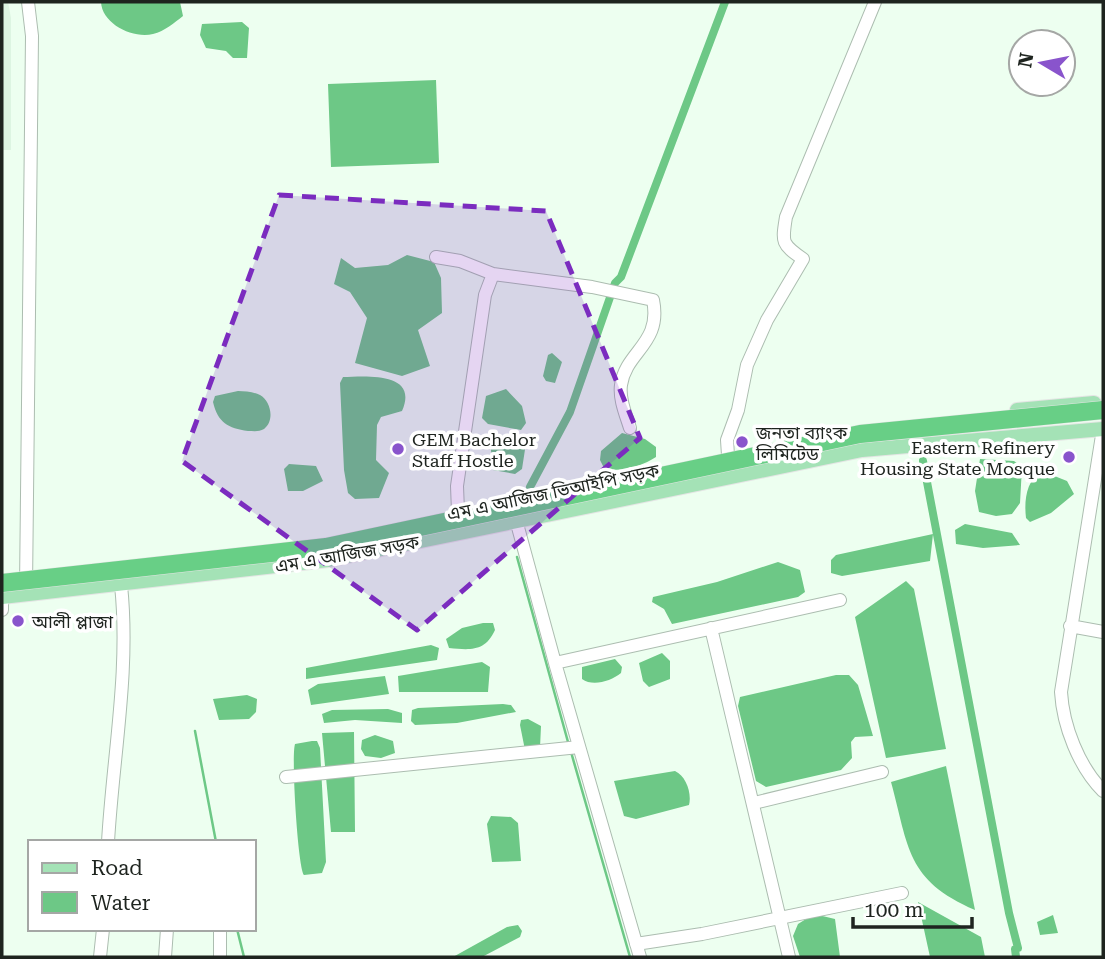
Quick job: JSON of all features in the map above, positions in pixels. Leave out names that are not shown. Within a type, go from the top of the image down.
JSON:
[{"type":"highway","points":[[2,583],[326,547],[860,434],[1103,410]]},
{"type":"highway","points":[[2,596],[328,555],[862,443],[1103,420]]},
{"type":"main road","name":"এম এ আজিজ ভিআইপি সড়ক","points":[[2,578],[349,536],[835,430],[1103,402]]},
{"type":"main road","name":"এম এ আজিজ সড়ক","points":[[2,596],[328,560],[862,450],[1103,429]]},
{"type":"street","points":[[26,595],[32,36],[29,2]]},
{"type":"street","points":[[728,455],[727,440],[738,410],[747,365],[767,320],[803,259],[787,248],[783,238],[786,217],[875,2]]},
{"type":"street","points":[[436,257],[460,261],[493,274],[592,287],[653,300],[656,315],[646,345],[633,359],[621,384],[623,408],[630,428]]},
{"type":"street","points":[[458,511],[457,486],[485,295],[493,274]]},
{"type":"street","points":[[1103,429],[1061,692],[1062,711],[1086,769],[1103,791]]},
{"type":"street","points":[[516,520],[640,957]]},
{"type":"street","points":[[108,840],[124,668],[125,628],[121,584]]},
{"type":"street","points":[[2,596],[2,610]]},
{"type":"street","points":[[555,663],[840,600]]},
{"type":"street","points":[[1070,626],[1103,632]]},
{"type":"street","points":[[710,628],[789,957]]},
{"type":"street","points":[[286,777],[579,747]]},
{"type":"street","points":[[754,803],[882,772]]},
{"type":"street","points":[[636,944],[902,893]]},
{"type":"street","points":[[100,957],[103,931]]},
{"type":"street","points":[[165,957],[167,931]]},
{"type":"street","points":[[220,931],[220,957]]},
{"type":"highlighted area","points":[[279,195],[546,211],[640,438],[417,630],[182,461]]},
{"type":"shaded area","points":[[2,2],[8,2],[11,18],[11,150],[2,150]]},
{"type":"water","points":[[101,2],[180,2],[183,16],[157,33],[137,34],[113,23],[103,10]]},
{"type":"water","points":[[242,22],[249,28],[247,58],[233,58],[226,51],[206,48],[200,35],[202,24]]},
{"type":"water","points":[[436,80],[439,163],[331,167],[328,84]]},
{"type":"water","points":[[407,255],[434,262],[441,278],[442,313],[418,330],[430,366],[402,376],[355,363],[367,318],[350,292],[334,284],[341,258],[355,268],[388,265]]},
{"type":"water","points":[[552,353],[562,362],[555,383],[546,381],[543,376],[548,355]]},
{"type":"water","points":[[343,377],[388,379],[403,389],[405,398],[402,411],[381,417],[377,425],[376,460],[389,473],[379,498],[355,499],[348,493],[344,470],[340,383]]},
{"type":"water","points":[[506,389],[522,406],[526,423],[521,430],[488,424],[482,418],[486,396]]},
{"type":"water","points":[[238,391],[258,394],[267,402],[270,421],[264,429],[248,431],[235,428],[221,420],[213,402],[215,396]]},
{"type":"water","points":[[622,433],[645,439],[656,447],[656,457],[631,468],[604,468],[600,460],[601,451]]},
{"type":"water","points":[[511,435],[526,443],[522,469],[515,474],[493,470],[490,441],[494,436]]},
{"type":"water","points":[[980,459],[1014,461],[1022,467],[1020,503],[1012,514],[996,516],[979,512],[975,491]]},
{"type":"water","points":[[289,464],[316,466],[323,481],[303,491],[288,491],[284,469]]},
{"type":"water","points":[[1042,471],[1067,481],[1074,494],[1051,513],[1030,522],[1026,518],[1027,492],[1032,480]]},
{"type":"water","points":[[965,524],[1012,533],[1020,545],[983,548],[956,544],[955,530]]},
{"type":"water","points":[[933,534],[930,561],[842,576],[831,573],[831,560],[836,555]]},
{"type":"water","points":[[778,562],[800,570],[805,592],[798,597],[672,624],[664,609],[652,602],[653,597],[717,582]]},
{"type":"water","points":[[906,581],[914,589],[946,749],[886,758],[855,617]]},
{"type":"water","points":[[493,623],[495,630],[482,646],[470,649],[449,648],[446,639],[462,628]]},
{"type":"water","points":[[431,645],[439,648],[437,660],[306,679],[306,668]]},
{"type":"water","points":[[662,653],[670,661],[670,679],[649,687],[643,681],[639,663]]},
{"type":"water","points":[[615,659],[622,667],[617,676],[597,683],[582,679],[582,667]]},
{"type":"water","points":[[482,662],[490,667],[488,692],[399,692],[398,676]]},
{"type":"water","points":[[836,675],[849,675],[858,685],[873,736],[855,737],[851,742],[852,758],[841,770],[766,787],[756,781],[738,706],[740,697]]},
{"type":"water","points":[[385,676],[389,694],[311,705],[308,690],[318,684]]},
{"type":"water","points":[[247,695],[257,699],[256,712],[249,719],[219,720],[213,699]]},
{"type":"water","points":[[511,705],[516,712],[457,723],[415,725],[411,721],[412,710],[418,708]]},
{"type":"water","points":[[388,709],[402,713],[402,723],[355,720],[324,723],[322,714],[332,710]]},
{"type":"water","points":[[528,719],[541,726],[540,748],[525,750],[520,725],[521,720]]},
{"type":"water","points":[[354,732],[355,832],[331,832],[322,733]]},
{"type":"water","points":[[375,735],[393,741],[395,753],[381,758],[365,756],[361,749],[362,740]]},
{"type":"water","points":[[317,741],[320,748],[326,862],[322,873],[304,875],[297,833],[294,753],[295,744]]},
{"type":"water","points":[[946,766],[975,910],[952,899],[923,874],[907,844],[891,782]]},
{"type":"water","points":[[675,771],[687,785],[689,805],[636,819],[624,816],[614,781]]},
{"type":"water","points":[[491,816],[511,817],[518,823],[521,861],[492,862],[487,824]]},
{"type":"water","points":[[918,902],[981,937],[985,957],[930,957]]},
{"type":"water","points":[[814,914],[835,919],[840,957],[800,957],[793,936],[798,924]]},
{"type":"water","points":[[1053,915],[1058,933],[1040,935],[1037,922]]},
{"type":"water","points":[[518,925],[522,931],[520,937],[482,957],[453,957],[507,927]]},
{"type":"waterway","points":[[530,487],[570,412],[615,283],[621,277],[725,2]]},
{"type":"waterway","points":[[923,461],[1009,913],[1018,948],[1015,949],[1016,957]]},
{"type":"waterway","points":[[517,557],[568,742]]},
{"type":"waterway","points":[[195,731],[216,840]]},
{"type":"waterway","points":[[571,752],[630,957]]},
{"type":"waterway","points":[[238,931],[244,957]]},
{"type":"place","name":"জনতা ব্যাংক লিমিটেড","points":[[742,442]]},
{"type":"place","name":"GEM Bachelor Staff Hostle","points":[[398,449]]},
{"type":"place","name":"Eastern Refinery Housing State Mosque","points":[[1069,457]]},
{"type":"place","name":"আলী প্লাজা","points":[[18,621]]}]
